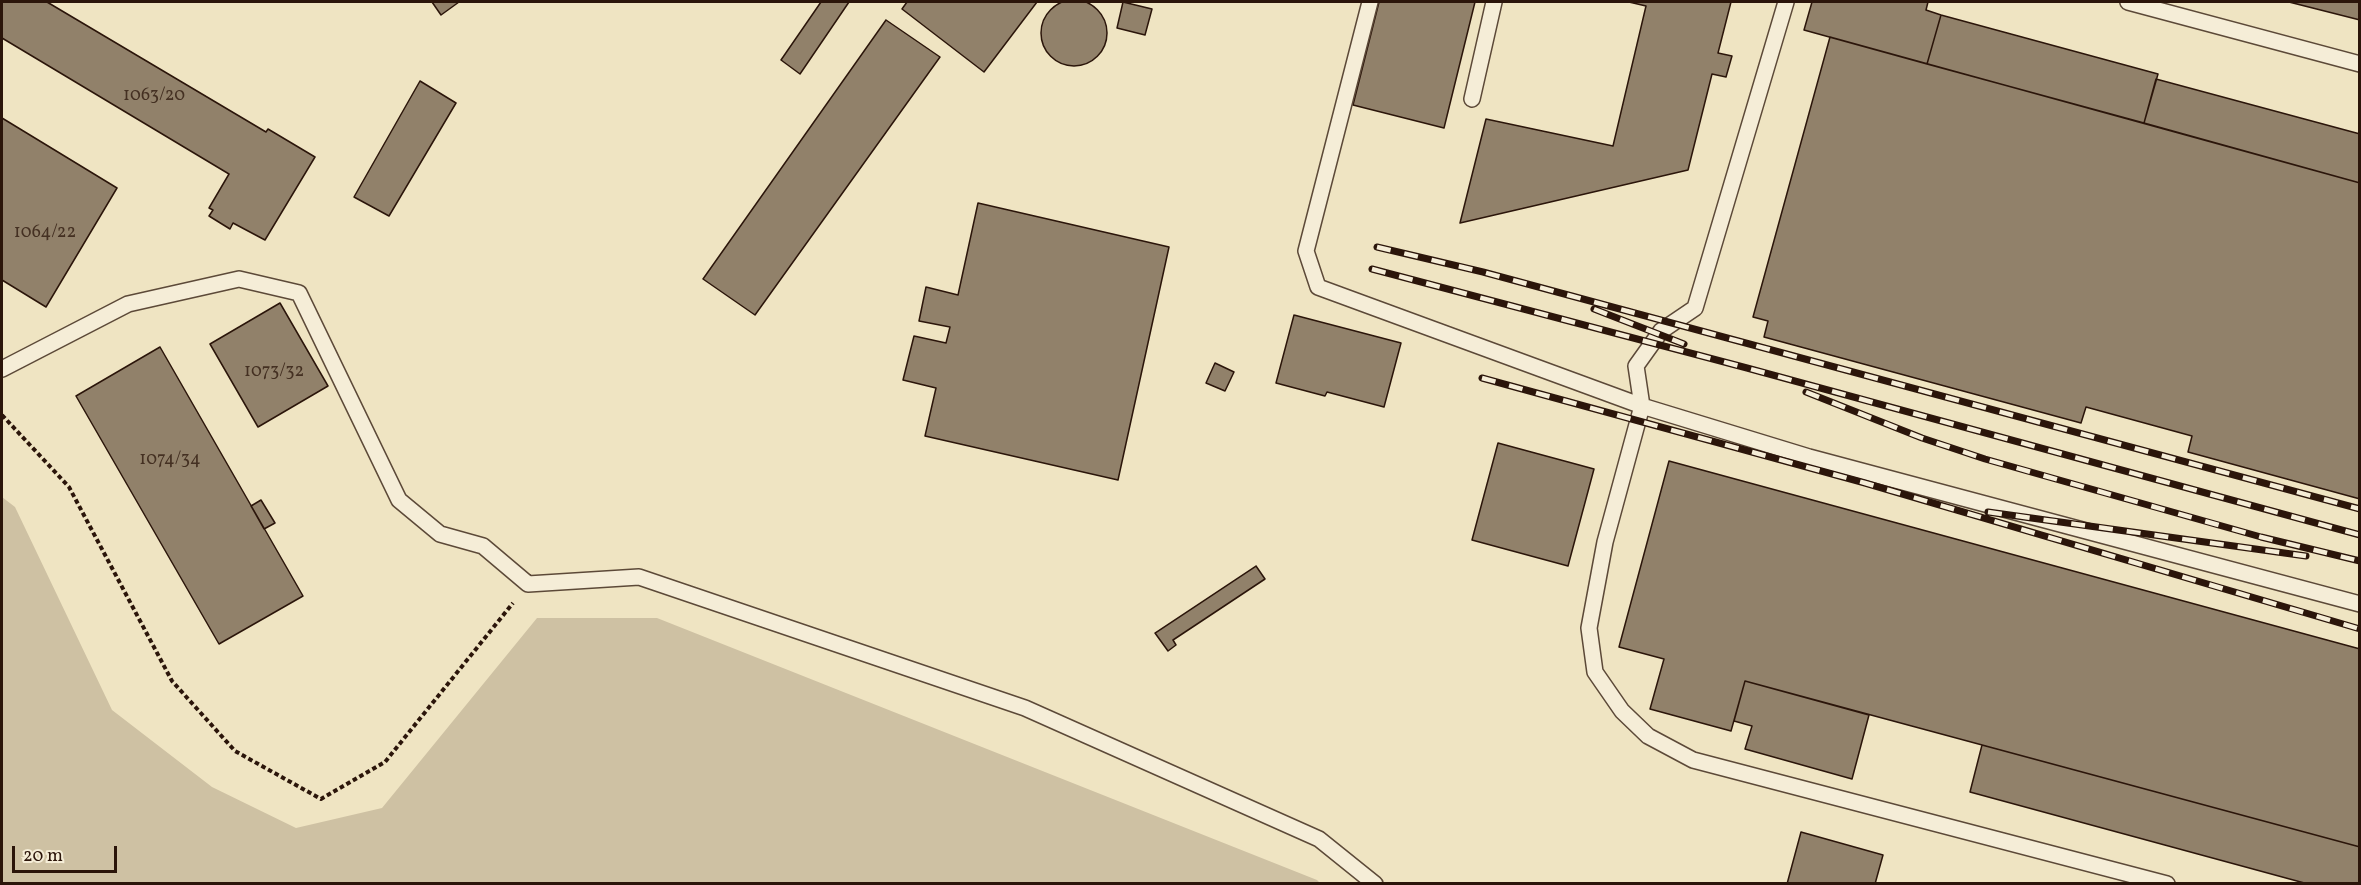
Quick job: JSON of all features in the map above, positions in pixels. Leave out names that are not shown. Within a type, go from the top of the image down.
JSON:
[{"type":"lane","points":[[1370,2],[1306,251],[1317,287],[1642,406],[1809,457],[2360,604]]},
{"type":"lane","points":[[1472,99],[1494,2]]},
{"type":"lane","points":[[1786,2],[1695,308],[1661,330],[1636,366],[1642,406],[1605,542],[1589,628],[1595,672],[1622,711],[1648,736],[1692,760],[2167,884]]},
{"type":"lane","points":[[2128,2],[2360,64]]},
{"type":"lane","points":[[2,369],[128,304],[239,279],[299,292],[399,500],[441,534],[483,546],[528,584],[639,577],[1025,708],[1319,839],[1375,884]]},
{"type":"path","points":[[2,415],[69,487],[172,681],[235,751],[321,799],[385,762],[528,584]]},
{"type":"shaded area","points":[[2,497],[15,507],[112,710],[212,787],[296,828],[382,808],[537,618],[657,618],[1320,883],[2,883]]},
{"type":"building","points":[[1074,0],[1087,3],[1097,10],[1104,20],[1107,33],[1104,46],[1097,56],[1087,63],[1074,66],[1061,63],[1051,56],[1044,46],[1041,33],[1044,20],[1051,10],[1061,3]]},
{"type":"building","points":[[2,2],[47,2],[266,132],[268,129],[315,157],[265,240],[233,223],[230,229],[209,216],[213,210],[209,208],[229,174],[2,38]]},
{"type":"building","points":[[432,2],[459,2],[441,15]]},
{"type":"building","points":[[821,2],[849,2],[800,74],[781,60]]},
{"type":"building","points":[[907,2],[1037,2],[984,72],[902,9]]},
{"type":"building","points":[[1123,2],[1152,9],[1145,35],[1117,28]]},
{"type":"building","points":[[1379,2],[1475,2],[1444,128],[1353,105]]},
{"type":"building","points":[[1629,2],[1731,2],[1718,53],[1732,56],[1726,77],[1712,74],[1688,170],[1460,223],[1486,119],[1613,146],[1646,6]]},
{"type":"building","points":[[1812,2],[1928,2],[1926,10],[1941,15],[1927,64],[1804,30]]},
{"type":"building","points":[[2289,2],[2360,2],[2360,20]]},
{"type":"building","points":[[1941,15],[2158,74],[2144,123],[1927,64]]},
{"type":"building","points":[[886,20],[940,57],[755,315],[703,279]]},
{"type":"building","points":[[1830,37],[2360,183],[2360,499],[2188,452],[2192,436],[2086,407],[2081,423],[1764,337],[1768,321],[1753,317]]},
{"type":"building","points":[[2156,79],[2360,134],[2360,183],[2144,123]]},
{"type":"building","points":[[420,81],[456,103],[389,216],[354,197]]},
{"type":"building","points":[[2,118],[117,188],[46,307],[2,280]]},
{"type":"building","points":[[978,203],[1169,247],[1118,480],[925,436],[936,388],[903,380],[914,336],[946,343],[950,327],[919,321],[926,287],[958,295]]},
{"type":"building","points":[[280,303],[328,386],[258,427],[210,344]]},
{"type":"building","points":[[1294,315],[1401,343],[1384,407],[1327,392],[1325,396],[1276,383]]},
{"type":"building","points":[[160,347],[303,596],[219,644],[76,396]]},
{"type":"building","points":[[1215,363],[1234,372],[1225,391],[1206,383]]},
{"type":"building","points":[[1498,443],[1594,469],[1568,566],[1472,540]]},
{"type":"building","points":[[1669,461],[2360,649],[2360,847],[1745,681],[1731,731],[1650,709],[1664,659],[1619,647]]},
{"type":"building","points":[[261,500],[275,523],[264,529],[251,506]]},
{"type":"building","points":[[1256,566],[1265,579],[1173,640],[1176,645],[1168,651],[1155,633]]},
{"type":"building","points":[[1745,681],[1869,715],[1852,779],[1745,749],[1752,726],[1734,721]]},
{"type":"building","points":[[1982,745],[2360,847],[2360,884],[2308,884],[1970,792]]},
{"type":"building","points":[[1801,832],[1883,855],[1875,884],[1787,884]]},
{"type":"railway","points":[[1377,247],[1483,272],[2360,509]]},
{"type":"railway","points":[[1372,269],[1747,368],[2360,535]]},
{"type":"railway","points":[[1594,309],[1684,344]]},
{"type":"railway","points":[[1482,378],[1865,483],[2360,629]]},
{"type":"railway","points":[[1806,392],[1922,438],[1985,459],[2261,537],[2360,561]]},
{"type":"railway","points":[[1988,512],[2306,556]]}]
